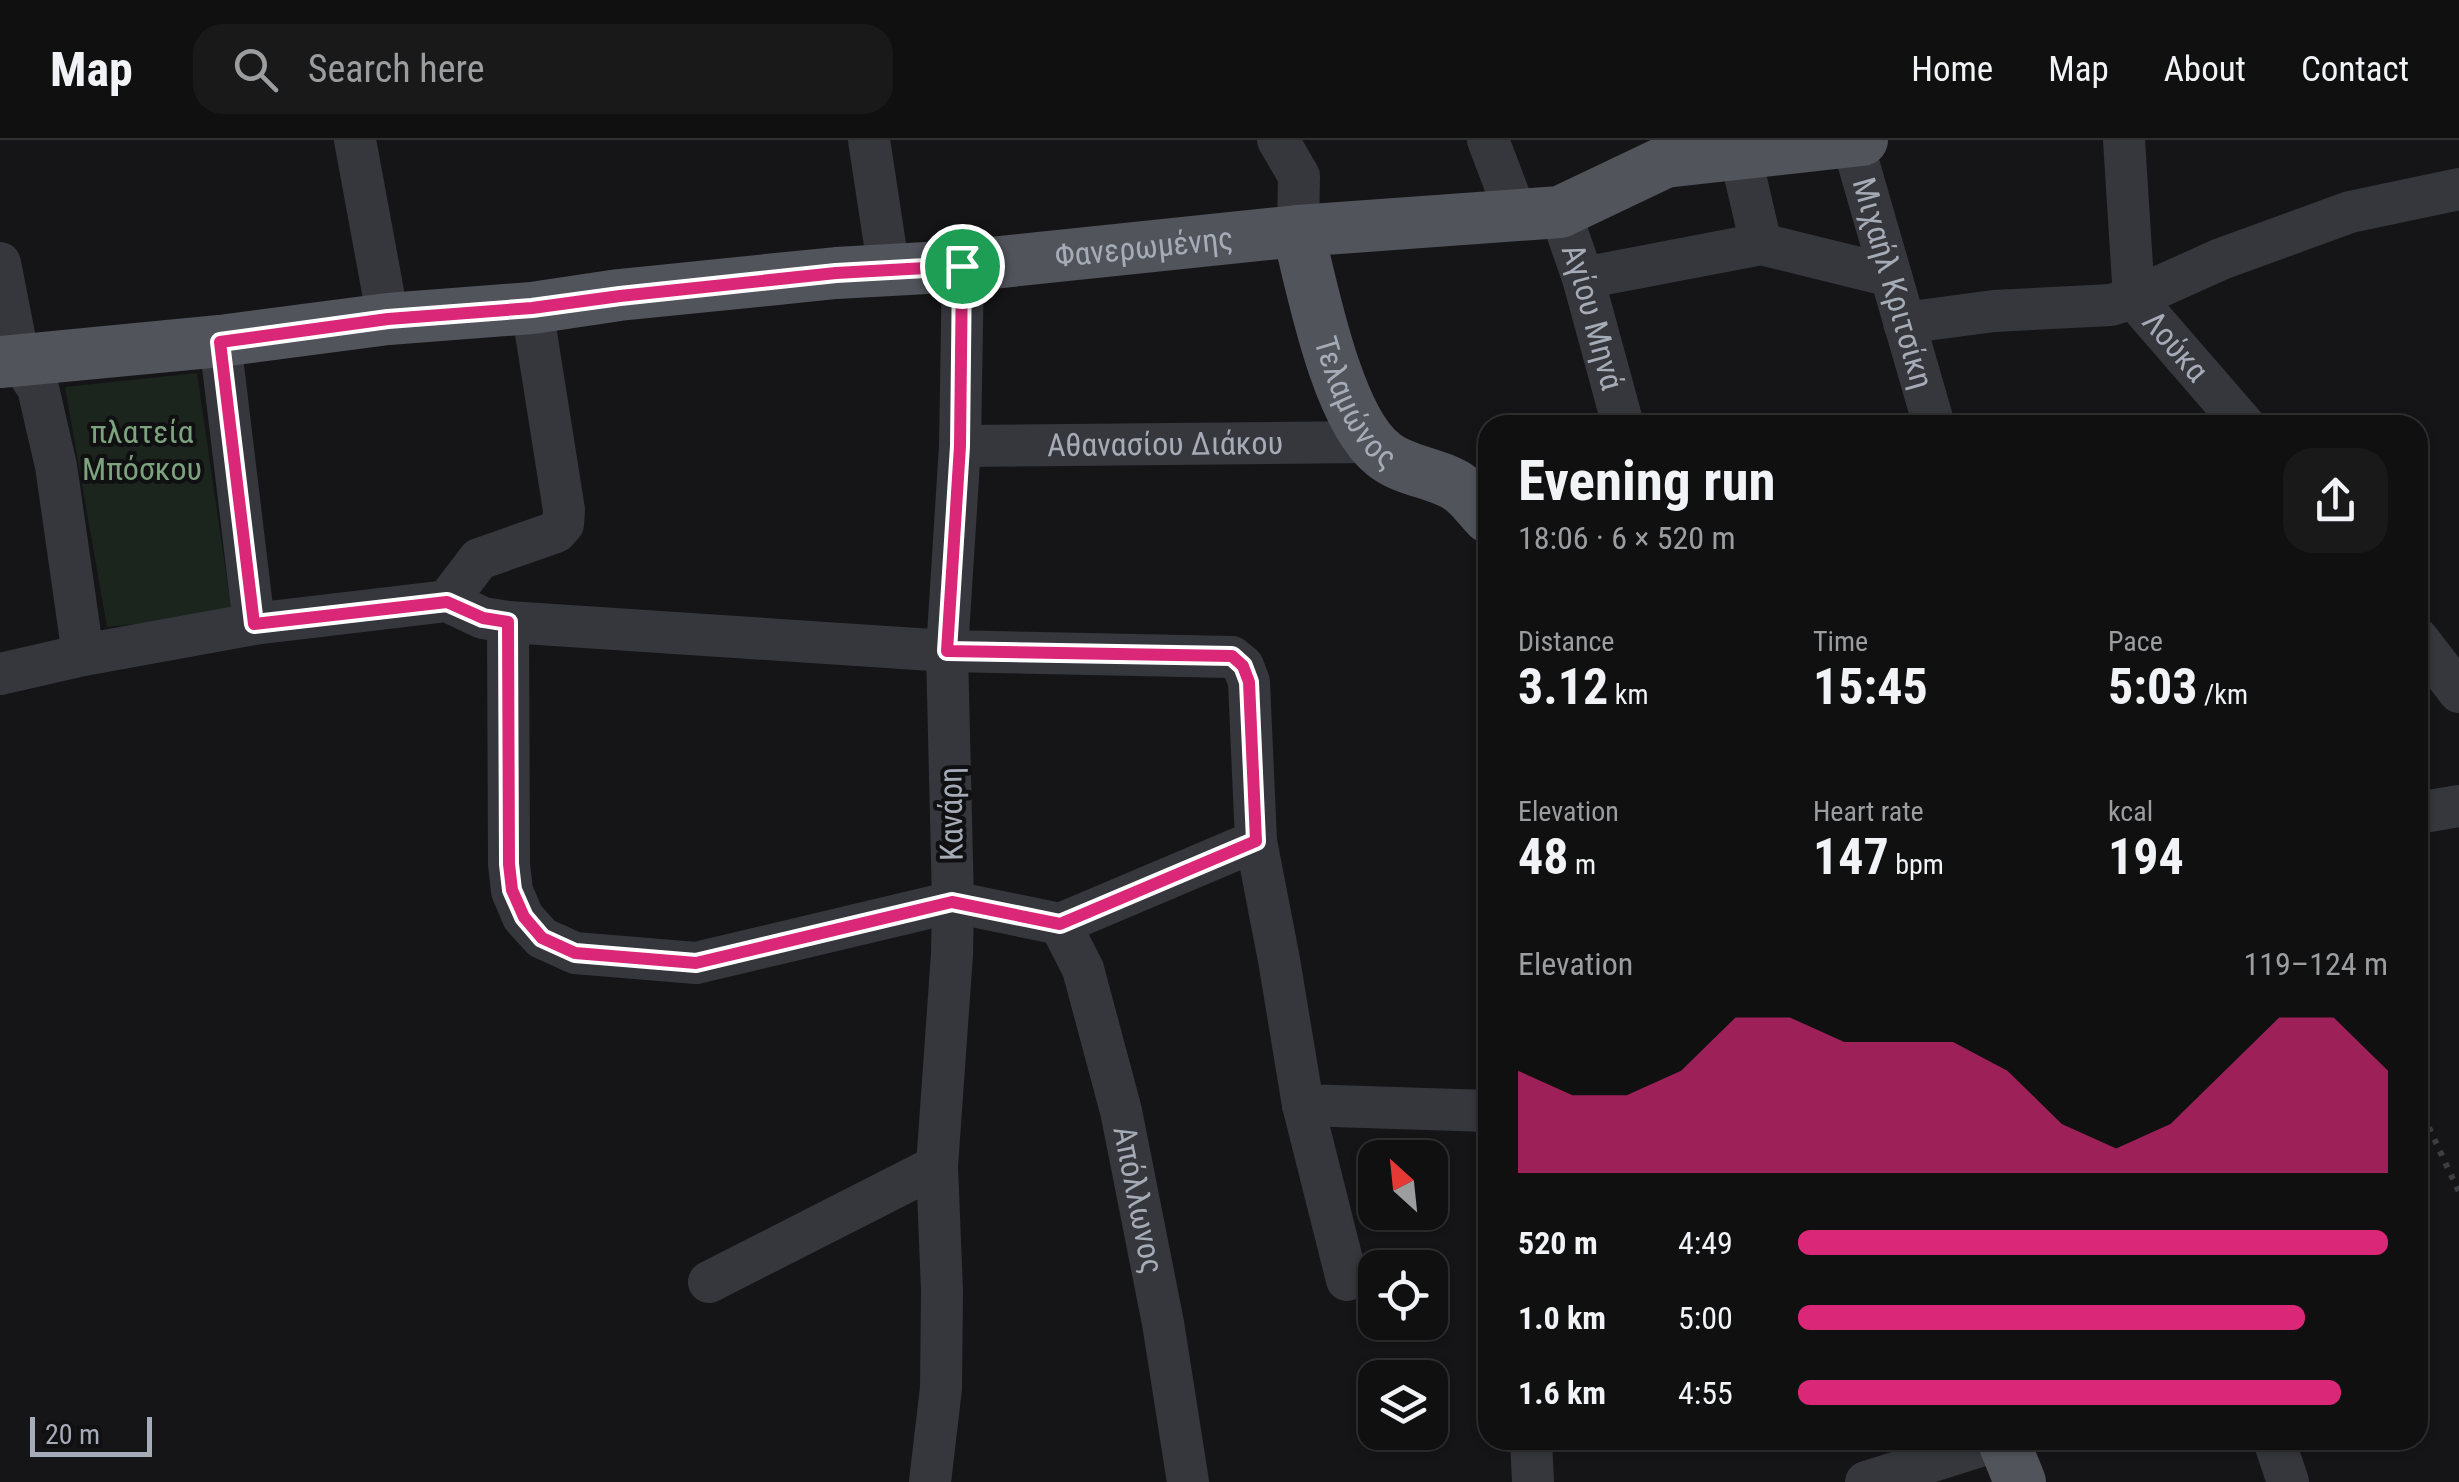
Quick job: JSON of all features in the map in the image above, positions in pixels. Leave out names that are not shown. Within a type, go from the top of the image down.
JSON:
[{"type":"main road","name":"Φανερωμένης","points":[[10,361],[220,342],[388,319],[532,308],[819,275],[962,266],[1298,231],[1538,213],[1663,151],[1740,154],[1862,140]]},
{"type":"main road","name":"Τελαμώνος","points":[[1298,231],[1326,343],[1369,442],[1386,458],[1459,487],[1478,507]]},
{"type":"main road","points":[[2006,1450],[2020,1482]]},
{"type":"street","points":[[355,140],[388,319]]},
{"type":"street","points":[[869,140],[889,272]]},
{"type":"street","points":[[1278,140],[1299,176],[1298,231]]},
{"type":"street","name":"Αγίου Μηνά","points":[[1488,140],[1584,278],[1621,415]]},
{"type":"street","name":"Λούκα","points":[[2124,140],[2134,298],[2235,415]]},
{"type":"street","name":"Μιχαήλ Κριτσίκη","points":[[1852,141],[1931,415]]},
{"type":"street","points":[[1740,154],[1761,244]]},
{"type":"street","points":[[1904,324],[1994,312],[2110,306],[2220,259],[2350,212],[2459,190]]},
{"type":"street","points":[[1584,278],[1761,244],[1891,276]]},
{"type":"street","points":[[0,263],[10,361],[38,388],[56,466],[82,656]]},
{"type":"street","name":"Κανάρη","points":[[930,1482],[941,1388],[937,1166],[952,954],[947,651],[960,446],[962,266]]},
{"type":"street","points":[[447,602],[479,559],[556,532],[563,524],[532,308]]},
{"type":"street","points":[[220,342],[254,624]]},
{"type":"street","name":"Αθανασίου Διάκου","points":[[960,446],[1369,442]]},
{"type":"street","points":[[0,674],[254,624],[447,602],[483,618],[508,622],[947,651],[1232,656],[1243,666],[1249,682],[1256,841],[1303,1105],[1347,1280]]},
{"type":"street","points":[[508,622],[512,890],[524,917],[542,938],[575,953],[696,963],[952,902],[1060,924],[1256,841]]},
{"type":"street","points":[[2428,651],[2459,692]]},
{"type":"street","points":[[2428,811],[2459,806]]},
{"type":"street","name":"Απόλλωνος","points":[[1060,924],[1083,969],[1121,1111],[1163,1322],[1188,1482]]},
{"type":"street","points":[[1303,1105],[1478,1112]]},
{"type":"street","points":[[708,1282],[937,1166]]},
{"type":"street","points":[[1532,1450],[1533,1482]]},
{"type":"street","points":[[1866,1482],[1969,1450]]},
{"type":"street","points":[[2277,1450],[2288,1482]]},
{"type":"path","points":[[2428,1125],[2459,1192]]},
{"type":"green space","name":"πλατεία Μπόσκου","points":[[197,373],[232,614],[107,627],[65,387]]},
{"type":"route","points":[[962,266],[960,446],[947,651],[1232,656],[1243,666],[1249,682],[1256,841],[1060,924],[952,902],[696,963],[575,953],[542,938],[524,917],[512,890],[508,622],[483,618],[447,602],[254,624],[220,342],[388,319],[532,308],[836,273],[962,266]]}]
